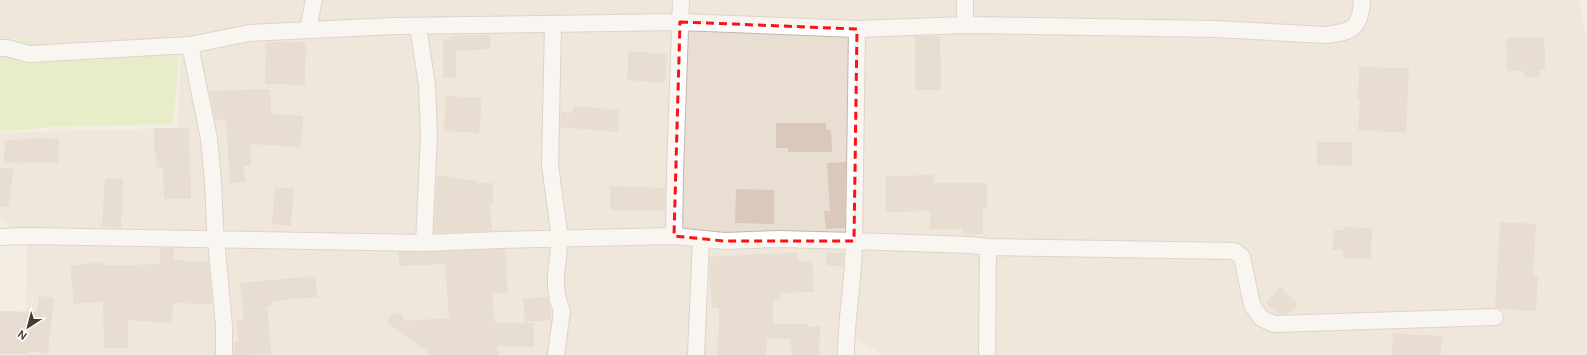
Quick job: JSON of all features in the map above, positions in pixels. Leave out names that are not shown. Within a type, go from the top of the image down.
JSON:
[{"type":"street","points":[[308,29],[314,0]]},
{"type":"street","points":[[674,236],[681,0]]},
{"type":"street","points":[[965,0],[965,25]]},
{"type":"street","points":[[0,48],[7,48],[29,54],[190,45],[249,33],[308,29],[394,26],[680,22],[857,29],[965,25],[1216,29],[1326,35],[1342,33],[1354,28],[1360,18],[1362,0]]},
{"type":"street","points":[[553,24],[550,165],[560,238],[556,275],[558,300],[562,311],[556,355]]},
{"type":"street","points":[[418,26],[427,85],[429,135],[424,243]]},
{"type":"street","points":[[846,355],[846,331],[854,259],[857,29]]},
{"type":"street","points":[[190,45],[209,139],[224,326],[224,355]]},
{"type":"street","points":[[0,237],[25,236],[424,243],[674,236],[701,240],[746,241],[779,239],[970,245],[988,247],[1234,251],[1242,257],[1252,305],[1261,318],[1274,324],[1495,317]]},
{"type":"street","points":[[696,355],[701,240]]},
{"type":"street","points":[[987,355],[988,247]]},
{"type":"highlighted area","points":[[680,22],[857,29],[854,241],[724,241],[674,236]]},
{"type":"shaded area","points":[[0,0],[1579,0],[1585,32],[1587,35],[1587,355],[883,355],[847,334],[853,355],[26,355],[27,243],[0,217],[0,133],[178,128],[181,55],[0,38]]},
{"type":"green space","points":[[0,38],[179,55],[173,124],[51,127],[0,132]]},
{"type":"building","points":[[490,35],[490,49],[456,51],[456,78],[443,77],[443,42],[452,36]]},
{"type":"building","points":[[915,36],[940,36],[941,90],[915,90]]},
{"type":"building","points":[[1544,37],[1546,70],[1539,70],[1540,77],[1525,78],[1524,71],[1507,71],[1506,38]]},
{"type":"building","points":[[266,42],[306,42],[305,85],[265,84]]},
{"type":"building","points":[[629,51],[667,54],[665,83],[627,80]]},
{"type":"building","points":[[1359,67],[1409,68],[1406,133],[1358,130],[1360,101],[1358,100]]},
{"type":"building","points":[[270,89],[271,114],[303,116],[301,147],[250,144],[251,166],[244,166],[245,182],[230,183],[226,119],[215,120],[209,91]]},
{"type":"building","points":[[446,96],[482,98],[479,133],[444,131]]},
{"type":"building","points":[[574,106],[619,110],[618,132],[560,127],[561,112],[573,113]]},
{"type":"building","points":[[776,123],[826,123],[826,130],[831,130],[832,152],[788,152],[788,148],[776,148]]},
{"type":"building","points":[[154,128],[189,128],[191,199],[164,199],[163,168],[156,167],[157,153],[154,153]]},
{"type":"building","points":[[22,139],[59,139],[58,163],[26,162],[26,164],[4,162],[5,140],[22,141]]},
{"type":"building","points":[[1317,142],[1352,142],[1352,166],[1317,165]]},
{"type":"building","points":[[846,162],[845,228],[826,229],[824,211],[830,211],[827,163]]},
{"type":"building","points":[[0,168],[13,169],[9,207],[0,207]]},
{"type":"building","points":[[934,175],[934,183],[987,183],[987,209],[983,209],[983,234],[962,234],[962,229],[930,229],[930,211],[886,212],[886,176]]},
{"type":"building","points":[[437,176],[477,180],[476,183],[493,183],[493,203],[490,203],[492,231],[434,233]]},
{"type":"building","points":[[105,178],[123,179],[121,228],[102,226]]},
{"type":"building","points":[[610,186],[665,188],[665,211],[610,210]]},
{"type":"building","points":[[275,187],[294,189],[291,226],[272,224]]},
{"type":"building","points":[[736,189],[774,190],[774,224],[735,223]]},
{"type":"building","points":[[1500,222],[1536,224],[1533,276],[1538,276],[1536,311],[1495,308]]},
{"type":"building","points":[[1344,227],[1372,228],[1371,259],[1343,258],[1343,250],[1332,250],[1334,230],[1344,230]]},
{"type":"building","points":[[160,248],[174,248],[174,260],[209,262],[212,304],[173,303],[172,323],[128,320],[128,348],[104,348],[103,301],[74,304],[70,266],[103,262],[103,266],[160,264]]},
{"type":"building","points":[[505,249],[508,293],[492,294],[495,323],[534,323],[534,347],[497,346],[498,355],[432,355],[386,322],[388,322],[389,317],[394,312],[402,315],[404,321],[449,318],[445,264],[399,266],[398,252]]},
{"type":"building","points":[[798,253],[798,261],[812,261],[814,292],[780,293],[781,300],[773,300],[773,324],[807,324],[808,327],[820,326],[819,355],[792,355],[790,339],[767,338],[766,355],[718,355],[719,308],[712,308],[709,275],[710,257]]},
{"type":"building","points":[[826,253],[844,253],[843,266],[826,266]]},
{"type":"building","points":[[315,276],[317,297],[272,301],[272,305],[267,306],[271,354],[234,355],[234,342],[238,342],[236,321],[244,320],[240,283]]},
{"type":"building","points":[[1280,287],[1298,304],[1288,314],[1279,314],[1266,303]]},
{"type":"building","points":[[39,296],[54,298],[48,353],[29,351],[29,354],[0,354],[0,311],[37,312]]},
{"type":"building","points":[[548,297],[551,309],[551,320],[525,322],[523,299]]},
{"type":"building","points":[[1393,333],[1442,336],[1441,355],[1392,355]]}]
